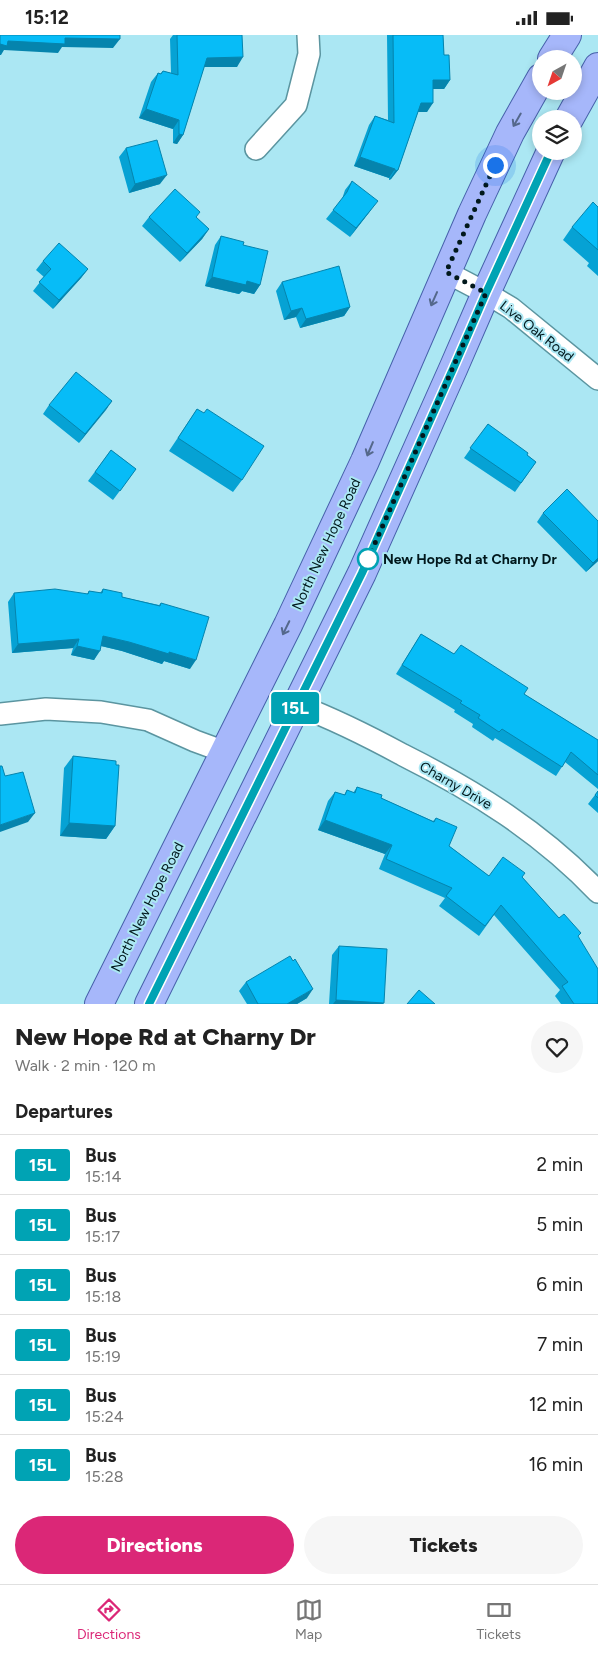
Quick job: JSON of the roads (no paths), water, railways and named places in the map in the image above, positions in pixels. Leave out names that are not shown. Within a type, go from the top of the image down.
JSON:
[{"type":"main road","points":[[558,50],[567,35]]},
{"type":"main road","points":[[574,110],[598,67]]},
{"type":"main road","name":"North New Hope Road","points":[[99,1004],[288,625],[365,461],[446,272],[510,133],[532,94]]},
{"type":"main road","points":[[149,1004],[362,573],[547,160]]},
{"type":"street","points":[[256,149],[296,105],[309,54],[308,35]]},
{"type":"street","name":"Live Oak Road","points":[[446,272],[511,308],[598,379]]},
{"type":"street","name":"Charny Drive","points":[[297,705],[331,718],[451,779],[488,802],[552,847],[598,892]]},
{"type":"street","points":[[0,714],[46,709],[120,715],[148,720],[225,752]]},
{"type":"place","name":"New Hope Rd at Charny Dr","points":[[368,559]]}]
